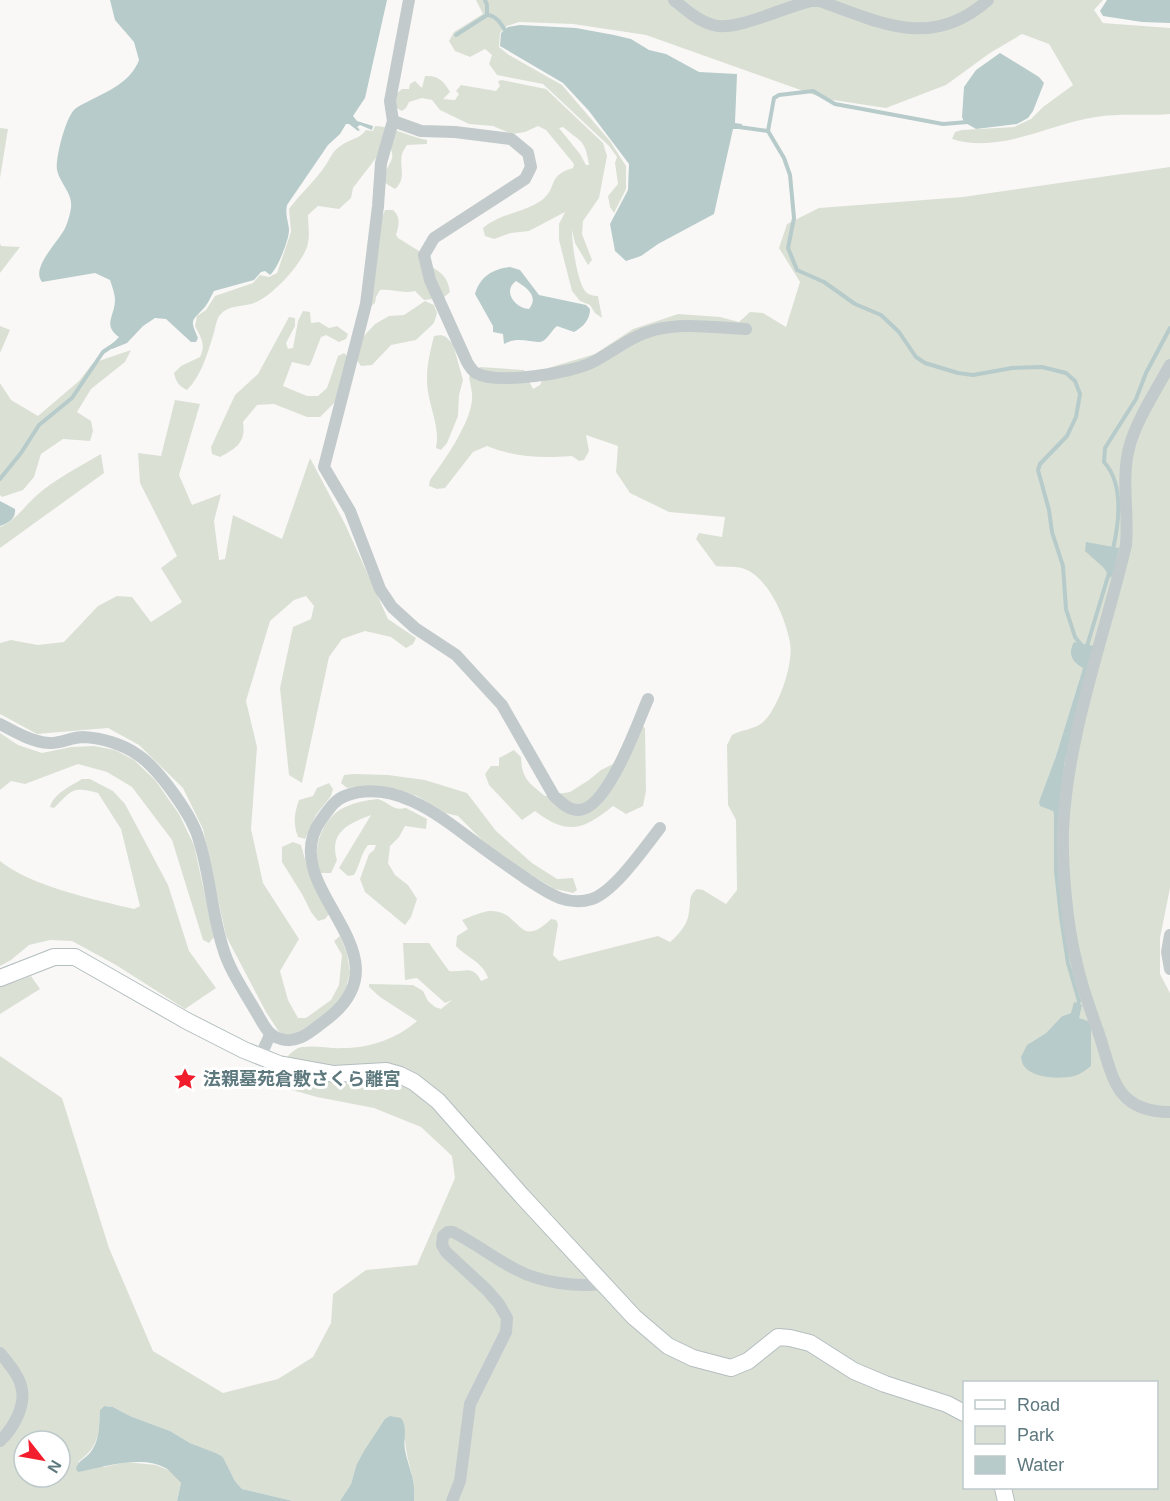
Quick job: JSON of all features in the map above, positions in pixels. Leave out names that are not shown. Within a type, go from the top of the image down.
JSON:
[{"type":"street","points":[[409,0],[390,101],[393,121],[381,163],[366,304],[324,467],[350,511],[380,589],[392,607],[415,628],[456,655],[502,705],[554,796],[566,806],[578,810],[589,807],[599,799],[622,758],[648,699]]},
{"type":"street","points":[[674,0],[697,17],[713,25],[727,26],[812,1],[820,1],[906,29],[926,29],[942,26],[963,17],[988,0]]},
{"type":"street","points":[[393,121],[421,131],[455,132],[511,139],[528,153],[531,167],[525,179],[434,238],[424,255],[430,280],[467,362],[475,372],[491,377],[535,376],[567,371],[592,363],[627,341],[654,330],[678,327],[747,329]]},
{"type":"street","points":[[1170,365],[1129,448],[1126,483],[1128,522],[1126,545],[1078,729],[1068,777],[1063,830],[1066,898],[1076,964],[1111,1073],[1120,1093],[1129,1101],[1139,1107],[1158,1112],[1170,1112]]},
{"type":"street","points":[[0,724],[27,738],[50,743],[82,737],[112,742],[139,755],[166,784],[196,832],[224,952],[270,1035],[283,1040],[300,1039],[329,1018],[345,1003],[354,985],[357,964],[351,944],[320,886],[310,852],[316,828],[337,799],[359,791],[379,791],[398,795],[445,819],[553,896],[579,902],[595,898],[605,891],[629,867],[660,828]]},
{"type":"street","points":[[1170,935],[1167,952],[1170,969]]},
{"type":"street","points":[[0,978],[54,957],[75,957],[187,1021],[279,1064],[325,1073],[386,1071],[400,1075],[414,1082],[438,1101],[603,1284],[647,1330],[668,1346],[693,1358],[731,1368],[748,1361],[778,1337],[790,1338],[810,1343],[854,1371],[885,1384],[947,1404],[963,1412]]},
{"type":"street","points":[[260,1057],[270,1035]]},
{"type":"street","points":[[452,1501],[460,1481],[470,1404],[506,1332],[507,1318],[487,1290],[446,1252],[442,1245],[443,1236],[448,1232],[453,1232],[517,1270],[532,1276],[584,1286],[603,1284]]},
{"type":"street","points":[[0,1353],[16,1375],[22,1389],[22,1404],[16,1419],[0,1441]]},
{"type":"green space","points":[[476,0],[1103,0],[1094,10],[1103,23],[1170,28],[1170,114],[1096,117],[988,143],[970,143],[952,139],[955,132],[962,130],[1014,127],[1031,119],[1073,85],[1049,44],[1022,34],[990,53],[946,85],[886,108],[826,99],[646,35],[573,24],[519,22],[507,26],[500,33],[499,47],[562,85],[610,141],[626,166],[626,189],[614,213],[608,196],[618,184],[615,163],[617,157],[609,146],[543,84],[497,75],[489,64],[492,55],[485,49],[470,57],[455,51],[449,41],[454,32],[483,14]]},
{"type":"green space","points":[[425,76],[430,76],[440,79],[448,88],[450,92],[443,99],[455,100],[459,94],[456,91],[461,85],[496,91],[500,86],[498,81],[502,80],[546,89],[603,143],[607,156],[599,198],[583,221],[582,234],[592,260],[588,265],[575,243],[572,230],[577,271],[582,286],[586,292],[598,296],[602,318],[590,305],[580,301],[572,291],[559,240],[559,224],[565,212],[529,231],[511,233],[494,239],[485,236],[483,228],[497,219],[528,208],[542,200],[559,174],[573,168],[574,164],[546,130],[538,126],[525,132],[512,134],[493,126],[469,124],[440,110],[432,100],[422,98],[409,102],[402,111],[395,107],[396,94],[402,89],[409,89],[410,84],[415,81],[422,88]],"holes":[[[563,127],[578,138],[583,145],[589,165],[586,165],[559,128]]]},
{"type":"green space","points":[[375,126],[427,140],[427,144],[407,145],[401,159],[401,181],[395,189],[385,183],[392,153],[385,141],[379,154],[353,188],[351,198],[339,209],[318,206],[308,215],[308,243],[301,259],[270,294],[254,303],[231,308],[220,315],[200,372],[187,390],[182,387],[174,373],[181,366],[200,357],[203,348],[195,326],[197,316],[206,310],[215,296],[253,283],[260,275],[269,277],[277,273],[291,232],[289,209],[342,144],[360,136],[366,130],[373,131]]},
{"type":"green space","points":[[0,128],[8,129],[0,178]]},
{"type":"green space","points":[[1170,167],[1170,888],[1160,938],[1160,974],[1170,993],[1170,1501],[414,1501],[414,1485],[405,1440],[356,1466],[351,1484],[340,1501],[293,1501],[242,1489],[235,1481],[223,1457],[190,1443],[170,1431],[113,1407],[104,1406],[100,1410],[97,1440],[90,1451],[78,1462],[104,1467],[126,1462],[156,1465],[170,1471],[181,1483],[177,1501],[0,1501],[0,1056],[62,1098],[109,1248],[153,1351],[223,1393],[278,1379],[313,1357],[331,1323],[333,1294],[366,1270],[417,1265],[455,1178],[452,1156],[421,1127],[374,1108],[317,1097],[285,1088],[275,1082],[284,1061],[297,1049],[302,1047],[354,1048],[374,1044],[392,1037],[417,1021],[380,997],[369,987],[369,984],[413,985],[423,991],[428,1001],[435,1007],[441,1009],[452,1000],[445,1003],[417,978],[405,980],[403,943],[429,943],[449,971],[468,970],[475,973],[481,981],[488,978],[486,973],[479,964],[456,946],[457,936],[468,929],[462,920],[476,915],[489,911],[500,912],[525,930],[532,931],[551,919],[556,920],[558,924],[553,955],[559,961],[658,936],[670,942],[685,925],[691,896],[697,889],[703,890],[726,904],[737,890],[736,820],[728,805],[727,745],[732,735],[756,727],[768,717],[784,686],[791,652],[781,612],[763,583],[747,570],[716,566],[696,539],[699,533],[722,537],[725,517],[669,512],[630,493],[616,472],[618,446],[586,435],[589,451],[584,460],[579,461],[572,456],[519,455],[487,446],[473,452],[445,488],[437,489],[429,486],[430,480],[456,442],[467,420],[472,397],[469,377],[480,367],[524,370],[533,389],[540,385],[548,368],[595,354],[633,329],[678,314],[720,317],[739,322],[750,312],[763,313],[786,327],[800,282],[779,248],[787,224],[819,208],[963,197]],"holes":[[[1083,668],[1060,800],[1053,811],[1049,808],[1055,759]],[[1071,1013],[1078,1018],[1027,1045],[1046,1033],[1062,1016]]]},
{"type":"green space","points":[[385,210],[393,210],[397,216],[396,235],[398,238],[419,251],[419,260],[443,275],[450,292],[443,298],[424,300],[415,291],[380,290],[375,303],[371,306],[382,218]]},
{"type":"green space","points":[[0,243],[1,246],[20,247],[0,273]]},
{"type":"green space","points":[[425,301],[434,305],[437,313],[434,323],[416,340],[391,345],[372,365],[361,366],[356,359],[363,337],[375,324],[389,316],[404,315]]},
{"type":"green space","points":[[303,311],[310,312],[311,323],[319,322],[329,328],[337,326],[348,334],[346,339],[339,342],[326,335],[321,337],[309,366],[292,362],[283,386],[307,396],[318,396],[327,388],[338,356],[344,353],[348,357],[335,402],[320,417],[307,417],[274,404],[257,405],[243,422],[243,435],[239,444],[220,457],[212,454],[211,447],[235,395],[258,374],[289,317],[295,318],[295,326],[286,343],[288,349],[293,348],[298,321]]},
{"type":"green space","points":[[0,326],[10,330],[0,353]]},
{"type":"green space","points":[[441,335],[453,344],[463,380],[459,395],[458,416],[447,443],[441,450],[436,448],[436,427],[427,378],[434,336]]},
{"type":"green space","points":[[131,350],[125,362],[91,389],[77,412],[91,421],[93,431],[90,441],[63,439],[41,454],[34,477],[23,490],[2,497],[0,495],[0,383],[11,400],[38,416],[79,381],[93,363]]},
{"type":"green space","points":[[175,400],[200,404],[179,475],[192,505],[221,494],[214,521],[219,560],[225,559],[233,515],[282,539],[310,458],[345,524],[388,619],[416,638],[413,644],[406,648],[391,637],[365,631],[342,639],[329,657],[302,783],[289,775],[280,688],[293,627],[311,619],[314,606],[306,596],[294,600],[270,621],[246,701],[257,747],[251,829],[263,883],[299,939],[280,971],[288,1000],[298,1018],[306,1018],[331,1000],[339,985],[342,955],[334,941],[340,936],[347,953],[350,972],[344,996],[324,1016],[295,1034],[281,1035],[266,1012],[226,936],[203,829],[183,788],[139,745],[108,728],[37,734],[0,714],[0,643],[11,640],[38,645],[64,642],[98,606],[117,596],[132,597],[151,622],[182,602],[161,568],[177,556],[140,483],[138,453],[161,456]]},
{"type":"green space","points":[[101,454],[104,473],[0,548],[0,527],[15,517],[51,484]]},
{"type":"green space","points":[[642,726],[645,728],[646,791],[643,806],[626,814],[613,806],[584,825],[575,827],[557,824],[535,811],[522,820],[489,785],[485,774],[491,766],[499,766],[499,758],[514,750],[521,757],[527,780],[545,796],[570,792],[630,751]]},
{"type":"green space","points":[[0,733],[18,745],[42,753],[71,747],[94,746],[115,750],[134,760],[155,780],[179,814],[194,845],[214,937],[209,943],[203,940],[172,840],[132,787],[107,772],[78,764],[25,784],[11,781],[0,790]]},
{"type":"green space","points":[[344,775],[388,775],[425,780],[467,793],[496,831],[532,863],[557,879],[573,878],[577,890],[573,893],[555,889],[510,863],[488,846],[458,816],[445,813],[417,796],[387,788],[347,788],[341,783]]},
{"type":"green space","points":[[82,779],[90,779],[113,791],[125,804],[168,885],[189,951],[216,988],[185,1009],[116,965],[72,941],[50,940],[29,945],[0,966],[0,861],[28,878],[64,891],[134,909],[140,906],[121,829],[98,793],[73,791],[54,808],[50,807],[59,794]]},
{"type":"green space","points":[[329,783],[333,789],[331,796],[316,815],[305,839],[298,837],[295,818],[299,800],[313,796],[317,788]]},
{"type":"green space","points":[[378,799],[394,808],[406,808],[427,819],[426,829],[405,826],[390,846],[388,863],[395,875],[408,885],[417,899],[411,917],[405,925],[365,892],[360,879],[369,854],[376,845],[368,845],[354,875],[348,876],[339,868],[371,815],[342,830],[336,842],[337,860],[331,873],[321,873],[318,864],[320,836],[330,818],[349,805]]},
{"type":"green space","points":[[293,842],[301,845],[308,870],[329,914],[325,919],[318,921],[311,912],[282,862],[282,847]]},
{"type":"green space","points":[[31,976],[40,989],[0,1014],[0,987]]},
{"type":"water","points":[[110,0],[387,0],[365,98],[353,116],[357,121],[373,126],[372,130],[360,125],[357,127],[360,130],[358,131],[346,124],[340,134],[328,145],[287,205],[289,233],[273,272],[270,275],[265,271],[261,272],[254,280],[214,291],[193,321],[198,338],[196,342],[191,342],[166,319],[155,318],[143,326],[127,343],[112,349],[110,346],[119,337],[114,333],[110,324],[115,300],[110,280],[95,273],[42,282],[39,276],[47,254],[67,224],[71,210],[70,198],[57,170],[62,138],[68,120],[78,107],[110,90],[130,75],[139,60],[134,42],[115,20]]},
{"type":"water","points":[[1107,0],[1170,0],[1170,23],[1142,22],[1103,16],[1100,11]]},
{"type":"water","points":[[520,25],[576,28],[614,35],[631,39],[649,50],[666,54],[699,72],[737,74],[735,123],[742,124],[741,129],[733,129],[714,214],[658,244],[641,256],[626,261],[615,251],[610,224],[628,190],[629,164],[589,111],[563,83],[500,46],[501,33],[508,27]]},
{"type":"water","points":[[1000,53],[1039,77],[1044,83],[1028,118],[1017,124],[976,129],[964,122],[962,117],[964,87],[976,70]]},
{"type":"water","points":[[504,268],[520,270],[539,295],[586,305],[590,309],[587,320],[574,332],[557,326],[547,338],[540,342],[516,340],[504,344],[503,334],[493,332],[493,326],[475,294],[480,283],[488,275]],"holes":[[[516,281],[532,296],[533,300],[529,309],[519,306],[510,294],[510,289]]]},
{"type":"water","points":[[0,501],[15,509],[15,512],[9,522],[0,526]]},
{"type":"water","points":[[1086,542],[1119,548],[1113,575],[1110,578],[1104,568],[1085,551]]},
{"type":"water","points":[[1074,642],[1094,646],[1065,761],[1058,817],[1053,811],[1040,806],[1039,802],[1083,668],[1072,658],[1071,651]]},
{"type":"water","points":[[1074,1002],[1082,1005],[1079,1018],[1088,1021],[1091,1027],[1091,1066],[1077,1075],[1062,1078],[1040,1076],[1028,1070],[1023,1065],[1021,1057],[1027,1045],[1046,1033],[1062,1016],[1071,1013]]},
{"type":"water","points":[[104,1406],[113,1407],[170,1431],[190,1443],[223,1457],[235,1481],[242,1489],[293,1501],[177,1501],[181,1483],[167,1469],[147,1462],[123,1463],[78,1472],[76,1469],[78,1464],[89,1454],[95,1444],[100,1410]]},
{"type":"water","points":[[390,1416],[401,1418],[404,1425],[405,1450],[413,1480],[414,1501],[340,1501],[351,1484],[356,1466],[364,1451],[385,1419]]},
{"type":"waterway","points":[[485,0],[487,15],[496,19],[507,33]]},
{"type":"waterway","points":[[456,35],[487,15]]},
{"type":"waterway","points":[[968,122],[943,124],[835,104],[813,91],[779,95],[774,98],[768,131],[784,158],[790,175],[794,218],[788,248],[797,270],[824,282],[855,304],[881,315],[899,332],[916,357],[925,363],[973,375],[1012,368],[1042,367],[1066,373],[1075,381],[1080,394],[1076,417],[1067,436],[1040,464],[1038,470],[1049,510],[1052,532],[1063,566],[1066,609],[1075,637],[1082,646]]},
{"type":"waterway","points":[[739,127],[768,131]]},
{"type":"waterway","points":[[1113,549],[1118,504],[1115,481],[1104,462],[1105,448],[1136,399],[1146,373],[1170,328]]},
{"type":"waterway","points":[[0,479],[21,453],[39,425],[72,398],[103,352],[115,344]]},
{"type":"waterway","points":[[1087,646],[1109,573]]},
{"type":"waterway","points":[[1056,814],[1056,871],[1068,963],[1079,1001],[1077,1008]]},
{"type":"place","name":"法親墓苑倉敷さくら離宮","points":[[185,1079]]}]
